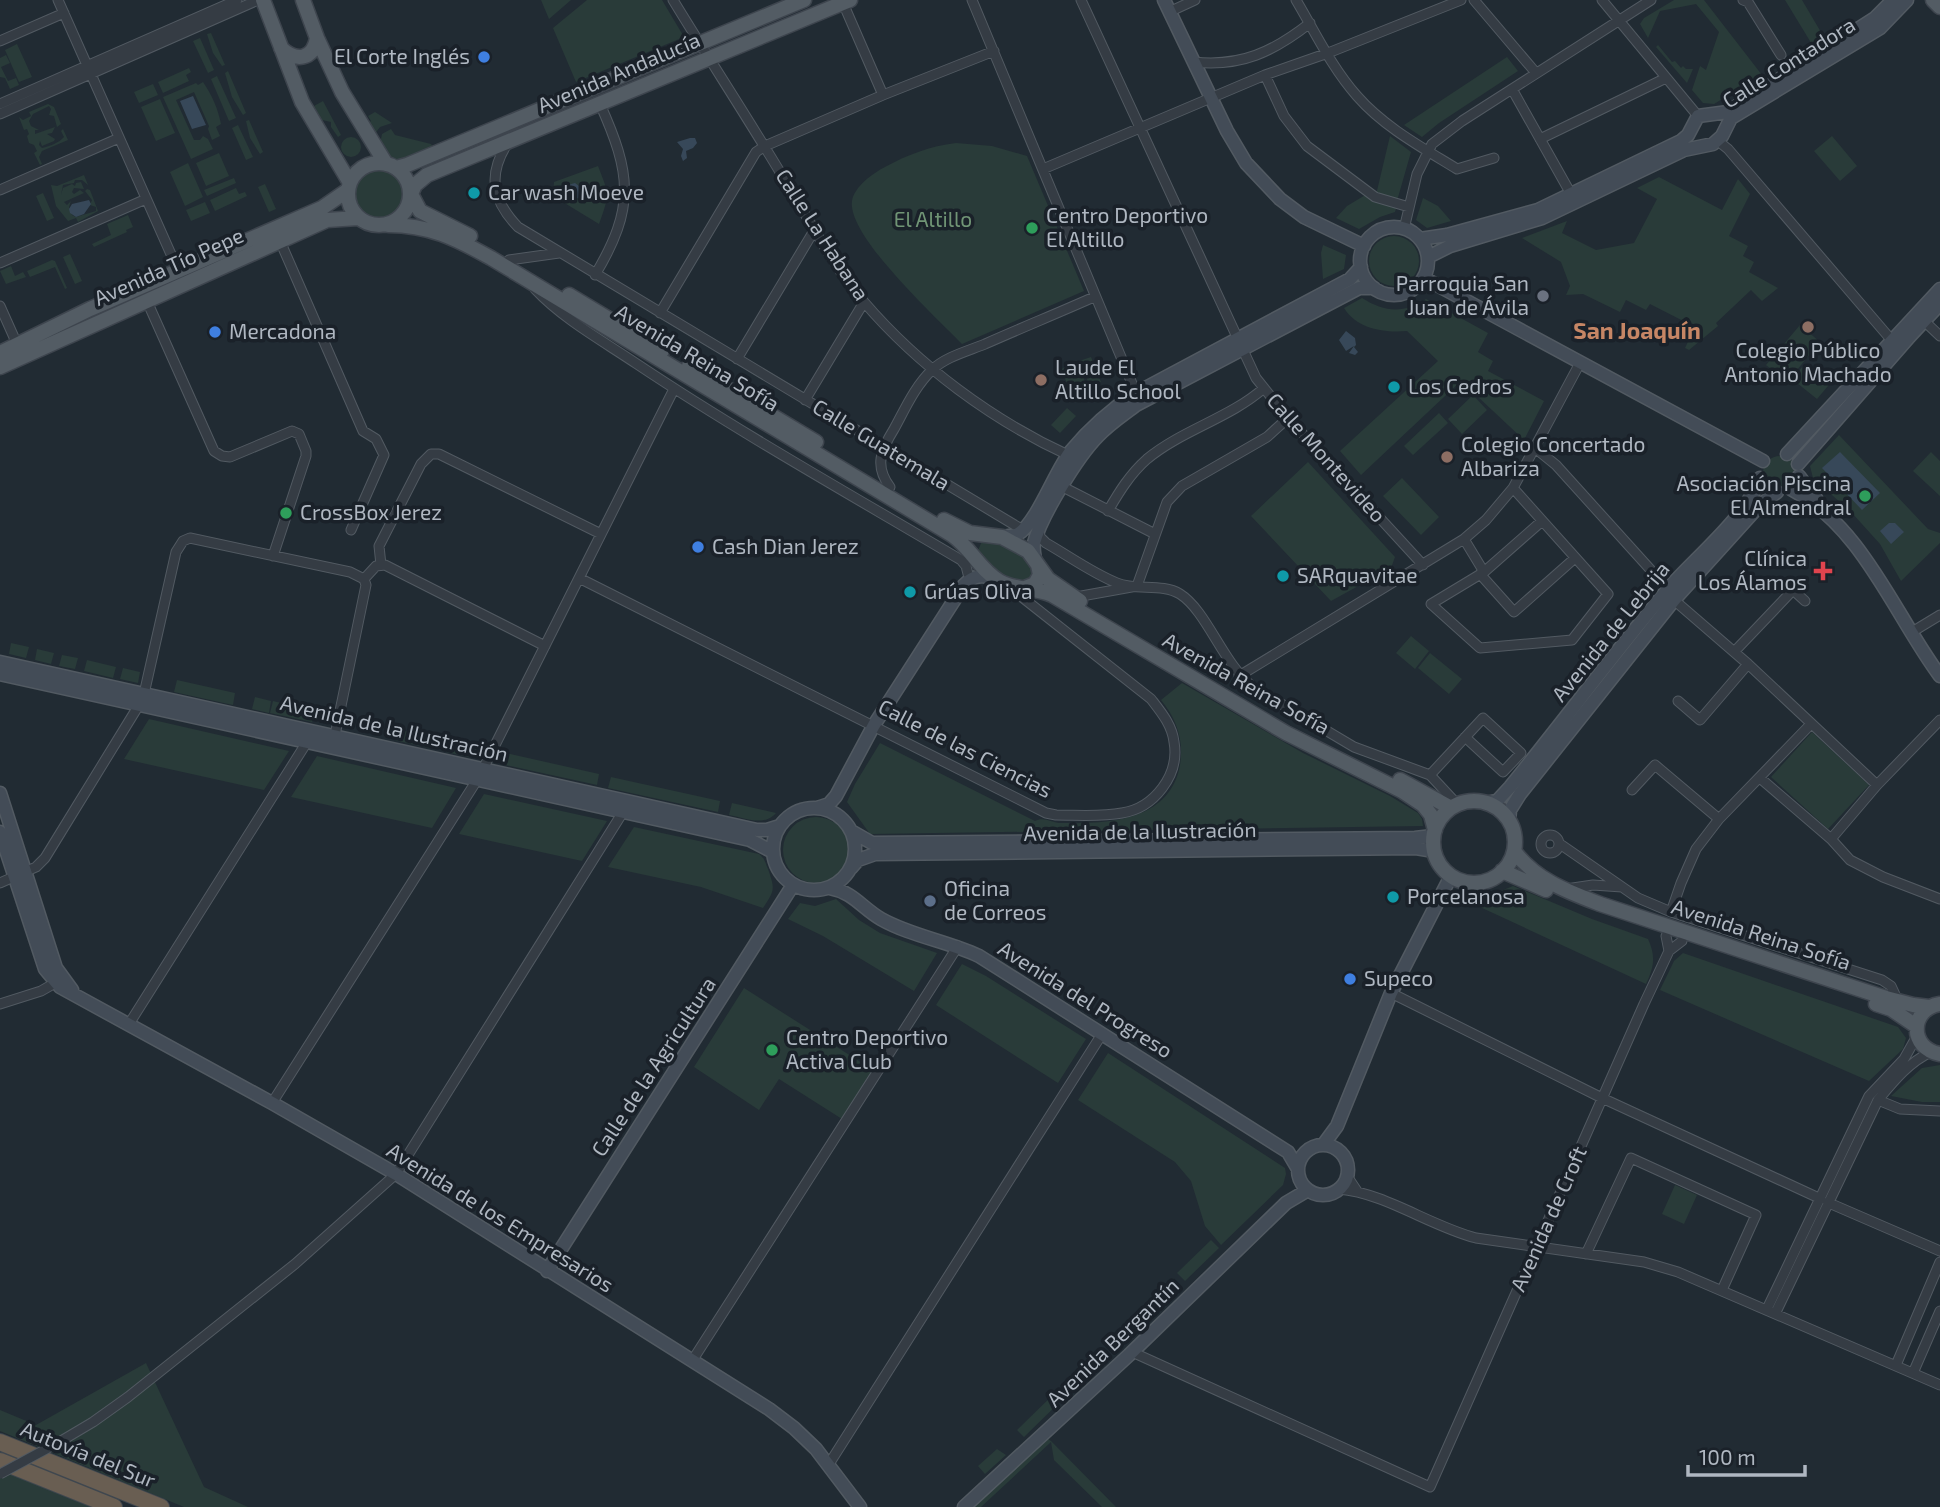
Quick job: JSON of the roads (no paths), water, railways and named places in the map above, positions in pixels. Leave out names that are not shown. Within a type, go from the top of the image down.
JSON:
[{"type":"highway","name":"Autovía del Sur","points":[[0,1442],[161,1507]]},
{"type":"highway","name":"Autovía del Sur","points":[[0,1461],[114,1507]]},
{"type":"main road","points":[[260,0],[312,121],[349,187]]},
{"type":"main road","points":[[303,0],[317,38],[348,103],[391,166]]},
{"type":"main road","name":"Avenida Andalucía","points":[[391,166],[408,165],[804,0]]},
{"type":"main road","points":[[1933,0],[1940,7]]},
{"type":"main road","name":"Avenida Andalucía","points":[[411,194],[415,185],[427,175],[846,1]]},
{"type":"main road","points":[[280,47],[293,57],[302,58],[311,53],[317,38]]},
{"type":"main road","points":[[375,163],[391,166],[404,174],[411,194],[405,213],[397,221],[377,226],[358,218],[348,200],[349,187],[357,172],[366,166],[375,163]]},
{"type":"main road","name":"Avenida Tío Pepe","points":[[0,353],[178,270],[322,208],[349,187]]},
{"type":"main road","name":"Avenida Reina Sofía","points":[[411,194],[420,211],[453,226],[958,528],[970,533],[1002,537],[1020,546],[1037,562],[1048,579],[1073,597],[1292,726],[1454,806]]},
{"type":"main road","name":"Avenida Tío Pepe","points":[[0,367],[146,299],[327,220],[358,218]]},
{"type":"main road","name":"Avenida Reina Sofía","points":[[387,225],[415,226],[449,236],[945,531],[964,543],[983,570],[995,578],[1009,586],[1042,590],[1054,596],[1286,733],[1402,791],[1423,805],[1431,815],[1434,838]]},
{"type":"main road","points":[[972,555],[973,542],[984,534]]},
{"type":"main road","points":[[1025,588],[1038,581],[1040,575],[1037,562]]},
{"type":"main road","points":[[1476,801],[1486,803],[1495,807],[1509,821],[1515,839],[1514,851],[1502,871],[1495,877],[1468,882],[1451,876],[1437,860],[1434,838],[1441,817],[1454,806],[1476,801]]},
{"type":"main road","name":"Avenida Reina Sofía","points":[[1514,851],[1526,867],[1564,890],[1898,1001],[1913,1005],[1935,1005]]},
{"type":"main road","name":"Avenida Reina Sofía","points":[[1502,871],[1576,905],[1891,1009],[1916,1031],[1925,1048],[1935,1053]]},
{"type":"main road","name":"Avenida Reina Sofía","points":[[1916,1031],[1923,1011],[1935,1005]]},
{"type":"street","points":[[58,0],[178,270]]},
{"type":"street","points":[[106,63],[237,0]]},
{"type":"street","points":[[0,104],[260,0]]},
{"type":"street","name":"Calle La Habana","points":[[673,0],[815,229],[864,302],[933,368],[1004,421],[1068,455]]},
{"type":"street","points":[[972,0],[1136,393]]},
{"type":"street","name":"Calle Montevideo","points":[[1081,0],[1256,378],[1288,418],[1423,565]]},
{"type":"street","points":[[1195,0],[1167,6],[1231,139],[1246,163],[1280,199],[1304,217],[1364,246]]},
{"type":"street","points":[[1296,0],[1357,96],[1387,123],[1457,169],[1494,158]]},
{"type":"street","points":[[1043,169],[1265,75],[1461,0]]},
{"type":"street","points":[[1474,0],[1536,73]]},
{"type":"street","points":[[1602,0],[1698,117]]},
{"type":"street","points":[[1404,229],[1417,174],[1427,150],[1442,135],[1651,0]]},
{"type":"street","points":[[1743,0],[1748,2],[1781,55]]},
{"type":"street","name":"Calle Contadora","points":[[1712,115],[1728,112],[1788,69],[1875,19],[1893,0]]},
{"type":"street","name":"Calle Contadora","points":[[1716,139],[1731,118],[1880,28],[1907,0]]},
{"type":"street","points":[[846,1],[883,95]]},
{"type":"street","points":[[0,41],[64,13]]},
{"type":"street","points":[[1194,62],[1217,65],[1241,61],[1289,39],[1310,23]]},
{"type":"street","points":[[660,313],[757,152],[765,146],[883,95],[994,51]]},
{"type":"street","points":[[0,114],[89,70]]},
{"type":"street","points":[[1265,75],[1284,116],[1307,146],[1375,197],[1409,207]]},
{"type":"street","points":[[1540,139],[1666,78]]},
{"type":"street","points":[[1512,89],[1571,194]]},
{"type":"street","points":[[595,275],[619,229],[625,198],[624,164],[600,104]]},
{"type":"street","points":[[1698,117],[1712,115],[1720,120],[1716,139]]},
{"type":"street","points":[[1419,239],[1447,235],[1538,209],[1681,141],[1698,117]]},
{"type":"street","points":[[1692,129],[1696,140],[1716,139],[1728,149],[1895,344]]},
{"type":"street","points":[[0,190],[120,138]]},
{"type":"street","points":[[1428,257],[1450,246],[1542,218],[1684,150],[1716,139]]},
{"type":"street","name":"Calle Guatemala","points":[[508,142],[495,171],[495,184],[499,204],[518,227],[1023,530]]},
{"type":"street","points":[[0,263],[146,199]]},
{"type":"street","points":[[737,359],[815,229]]},
{"type":"street","points":[[1404,229],[1419,239],[1428,257],[1424,278],[1408,292],[1387,294],[1366,281],[1361,267],[1364,246],[1372,236],[1382,230],[1404,229]]},
{"type":"street","points":[[280,241],[363,431],[376,439],[384,455],[351,530]]},
{"type":"street","points":[[509,260],[559,253]]},
{"type":"street","points":[[1037,562],[1033,546],[1039,528],[1085,451],[1099,434],[1136,405],[1350,279],[1361,267]]},
{"type":"street","points":[[1424,278],[1763,461]]},
{"type":"street","points":[[529,282],[545,300],[674,388],[961,560],[966,566],[966,580]]},
{"type":"street","points":[[1002,537],[1015,535],[1023,530],[1068,455],[1113,408],[1136,393],[1359,288],[1374,288]]},
{"type":"street","points":[[1940,289],[1920,317],[1895,344],[1787,454],[1774,454],[1763,461],[1760,478],[1765,486],[1777,492],[1791,489],[1806,497],[1822,512],[1858,550],[1940,667]]},
{"type":"street","points":[[890,487],[880,470],[879,459],[883,447],[919,384],[933,368],[1094,297]]},
{"type":"street","points":[[146,299],[214,451],[230,457],[292,431],[299,434],[306,456],[273,556]]},
{"type":"street","points":[[805,400],[864,302]]},
{"type":"street","points":[[1920,317],[1940,304]]},
{"type":"street","points":[[0,306],[17,344]]},
{"type":"street","points":[[1920,317],[1940,336]]},
{"type":"street","points":[[1791,489],[1798,470],[1895,344]]},
{"type":"street","points":[[1240,676],[1464,539],[1486,520],[1513,488],[1580,363]]},
{"type":"street","points":[[272,1103],[480,774],[674,388]]},
{"type":"street","points":[[1108,511],[1126,481],[1148,458],[1244,404],[1264,388]]},
{"type":"street","points":[[1073,597],[1134,587],[1140,582],[1167,502],[1182,486],[1267,437],[1288,418]]},
{"type":"street","points":[[1535,448],[1556,465],[1671,595],[1877,785]]},
{"type":"street","points":[[381,565],[379,546],[421,464],[431,454],[439,454],[601,534]]},
{"type":"street","points":[[1787,454],[1810,492],[1863,544],[1940,676]]},
{"type":"street","name":"Avenida de Lebrija","points":[[1486,803],[1497,801],[1510,787],[1742,509],[1756,491],[1760,478]]},
{"type":"street","points":[[1063,487],[1155,534]]},
{"type":"street","points":[[1513,488],[1608,594],[1572,640],[1480,648],[1431,604],[1482,573],[1542,521]]},
{"type":"street","name":"Avenida de Lebrija","points":[[1509,821],[1510,810],[1520,794],[1671,595],[1759,506],[1777,492]]},
{"type":"street","points":[[1039,528],[1040,537],[1046,543],[1118,584],[1169,590],[1180,594],[1199,615],[1240,676],[1253,687],[1354,747],[1430,775],[1454,806]]},
{"type":"street","points":[[916,533],[945,531]]},
{"type":"street","points":[[0,883],[36,867],[45,858],[141,699],[176,552],[183,541],[190,538],[350,572],[364,579],[366,585],[335,735]]},
{"type":"street","points":[[1464,539],[1482,573],[1514,612],[1575,558]]},
{"type":"street","points":[[850,870],[830,888],[811,890],[793,885],[780,873],[773,852],[774,839],[780,827],[792,815],[829,804],[835,796],[874,725],[966,580],[972,555]]},
{"type":"street","points":[[364,579],[370,570],[381,565]]},
{"type":"street","points":[[381,565],[545,646]]},
{"type":"street","points":[[966,580],[979,576],[995,578]]},
{"type":"street","name":"Calle de las Ciencias","points":[[579,578],[1046,813],[1056,816],[1123,813],[1150,802],[1160,790],[1173,765],[1175,754],[1171,729],[1151,699],[1009,586]]},
{"type":"street","points":[[1734,653],[1793,590],[1805,601]]},
{"type":"street","points":[[1914,631],[1940,615]]},
{"type":"street","name":"Avenida de la Ilustración","points":[[0,662],[307,742],[757,830],[780,827]]},
{"type":"street","points":[[1678,701],[1700,720],[1748,664]]},
{"type":"street","name":"Avenida de la Ilustración","points":[[0,674],[335,735],[623,812],[750,840],[773,852]]},
{"type":"street","points":[[1430,775],[1465,737],[1483,718],[1521,753],[1503,772],[1465,737]]},
{"type":"street","points":[[1831,839],[1877,785],[1940,719]]},
{"type":"street","points":[[1671,912],[1696,849],[1719,819],[1811,724]]},
{"type":"street","points":[[129,1024],[307,742]]},
{"type":"street","points":[[1632,790],[1655,765],[1719,819]]},
{"type":"street","points":[[1760,778],[1831,839],[1850,860],[1940,899]]},
{"type":"street","name":"Avenida de los Empresarios","points":[[0,793],[45,969],[55,983],[396,1174],[769,1409],[794,1428],[829,1464],[860,1507]]},
{"type":"street","points":[[835,796],[835,807],[851,831],[855,847],[849,884],[854,896]]},
{"type":"street","points":[[817,808],[840,817]]},
{"type":"street","points":[[0,1475],[61,1441],[128,1397],[329,1236],[396,1174],[623,812]]},
{"type":"street","name":"Avenida de la Ilustración","points":[[851,831],[872,843],[1434,838]]},
{"type":"street","name":"Avenida de los Empresarios","points":[[0,832],[20,874],[56,968],[66,984],[89,1003]]},
{"type":"street","name":"Avenida de la Ilustración","points":[[850,870],[858,860],[875,854],[1416,848],[1434,838]]},
{"type":"street","points":[[1560,844],[1639,898],[1671,912],[1882,981],[1891,986],[1898,1001]]},
{"type":"street","points":[[1591,864],[1597,874],[1593,885]]},
{"type":"street","points":[[1323,1145],[1337,1126],[1391,993],[1451,876]]},
{"type":"street","name":"Calle de la Agricultura","points":[[547,1271],[793,885]]},
{"type":"street","points":[[1564,890],[1593,885],[1624,888]]},
{"type":"street","name":"Avenida del Progreso","points":[[830,888],[843,890],[854,896],[880,919],[979,956],[1288,1152],[1298,1174]]},
{"type":"street","points":[[1666,936],[1669,951]]},
{"type":"street","name":"Avenida de Croft","points":[[1132,1352],[1430,1488],[1669,951],[1682,941]]},
{"type":"street","points":[[692,1361],[958,946]]},
{"type":"street","points":[[0,1004],[41,991],[55,983]]},
{"type":"street","points":[[1391,993],[1602,1098],[1940,1251]]},
{"type":"street","points":[[1825,1201],[1869,1096],[1904,1059],[1916,1031]]},
{"type":"street","points":[[829,1464],[1102,1034]]},
{"type":"street","points":[[1772,1310],[1878,1100],[1894,1080],[1919,1058],[1935,1053]]},
{"type":"street","points":[[1878,1100],[1900,1109],[1940,1111]]},
{"type":"street","points":[[1337,1126],[1341,1153],[1348,1166],[1347,1176],[1339,1189]]},
{"type":"street","points":[[1288,1152],[1306,1151],[1323,1145],[1335,1148],[1341,1153]]},
{"type":"street","points":[[1306,1151],[1302,1156],[1298,1174],[1308,1190],[1322,1195],[1339,1189],[1357,1191],[1454,1233],[1476,1238],[1644,1262],[1678,1272],[1772,1310],[1940,1385]]},
{"type":"street","points":[[1586,1254],[1631,1158],[1756,1215],[1721,1290]]},
{"type":"street","name":"Avenida Bergantín","points":[[1286,1203],[1298,1174]]},
{"type":"street","points":[[1347,1176],[1357,1191]]},
{"type":"street","name":"Avenida Bergantín","points":[[964,1507],[1132,1352],[1286,1203],[1308,1190]]},
{"type":"street","points":[[1896,1365],[1940,1262]]},
{"type":"street","points":[[1913,1373],[1940,1311]]},
{"type":"water","points":[[193,96],[206,125],[192,129],[180,101]]},
{"type":"water","points":[[695,138],[697,143],[686,151],[687,158],[683,161],[683,149],[677,142]]},
{"type":"water","points":[[575,183],[583,189],[582,196],[576,199],[562,190],[564,186]]},
{"type":"water","points":[[89,200],[91,204],[84,214],[76,217],[70,213],[72,204]]},
{"type":"water","points":[[1346,331],[1355,338],[1354,347],[1358,352],[1355,355],[1349,353],[1354,346],[1346,351],[1339,340]]},
{"type":"water","points":[[1840,452],[1880,493],[1862,510],[1822,468]]},
{"type":"water","points":[[1889,523],[1895,523],[1904,532],[1891,544],[1880,531]]},
{"type":"tunnel","points":[[1781,55],[1786,65]]},
{"type":"place","name":"El Corte Inglés","points":[[484,57]]},
{"type":"place","name":"Car wash Moeve","points":[[474,193]]},
{"type":"place","name":"Centro Deportivo El Altillo","points":[[1032,228]]},
{"type":"place","name":"Parroquia San Juan de Ávila","points":[[1543,296]]},
{"type":"place","name":"Colegio Público Antonio Machado","points":[[1808,327]]},
{"type":"place","name":"Mercadona","points":[[215,332]]},
{"type":"place","name":"Laude El Altillo School","points":[[1041,380]]},
{"type":"place","name":"Los Cedros","points":[[1394,387]]},
{"type":"place","name":"Colegio Concertado Albariza","points":[[1447,457]]},
{"type":"place","name":"Asociación Piscina El Almendral","points":[[1865,496]]},
{"type":"place","name":"CrossBox Jerez","points":[[286,513]]},
{"type":"place","name":"Cash Dian Jerez","points":[[698,547]]},
{"type":"place","name":"Clínica Los Álamos","points":[[1823,571]]},
{"type":"place","name":"SARquavitae","points":[[1283,576]]},
{"type":"place","name":"Grúas Oliva","points":[[910,592]]},
{"type":"place","name":"Porcelanosa","points":[[1393,897]]},
{"type":"place","name":"Oficina de Correos","points":[[930,901]]},
{"type":"place","name":"Supeco","points":[[1350,979]]},
{"type":"place","name":"Centro Deportivo Activa Club","points":[[772,1050]]},
{"type":"district","name":"San Joaquín","points":[[1637,331]]},
{"type":"park label","name":"El Altillo","points":[[933,220]]}]
